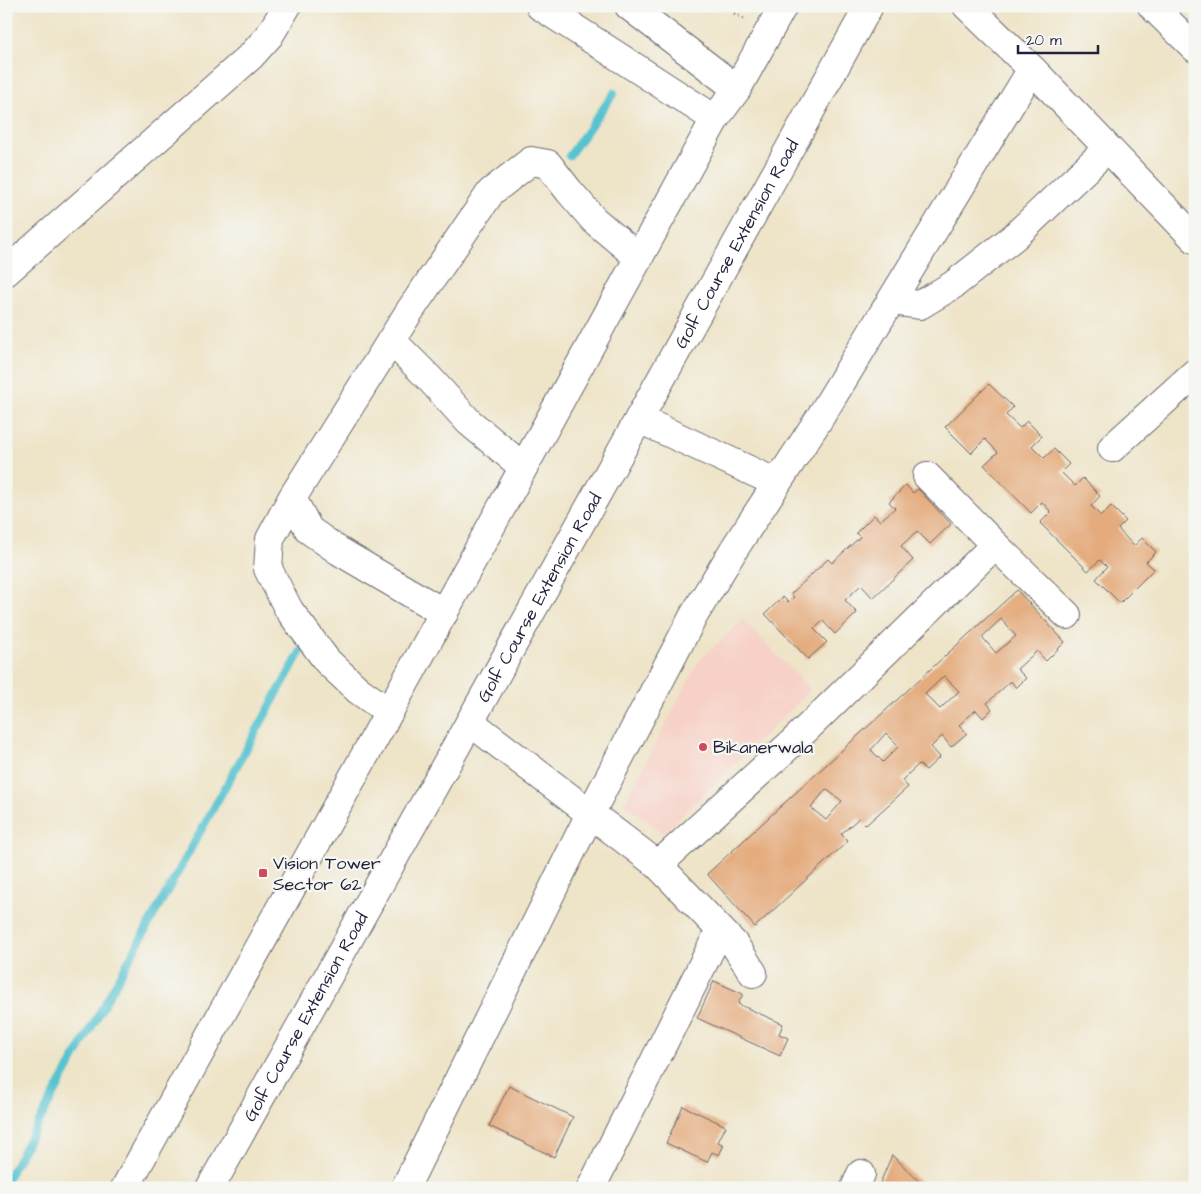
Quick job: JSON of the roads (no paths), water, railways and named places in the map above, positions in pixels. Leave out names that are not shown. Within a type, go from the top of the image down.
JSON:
[{"type":"main road","points":[[6,272],[251,56],[269,36],[287,6]]},
{"type":"main road","points":[[540,6],[715,119]]},
{"type":"main road","points":[[629,6],[737,89]]},
{"type":"main road","points":[[125,1188],[715,119],[737,89],[783,6]]},
{"type":"main road","name":"Golf Course Extension Road","points":[[210,1188],[869,6]]},
{"type":"main road","points":[[967,6],[1032,69],[1195,239]]},
{"type":"main road","points":[[1152,6],[1195,48]]},
{"type":"main road","points":[[405,1188],[590,814],[694,615],[736,546],[819,419],[1032,69]]},
{"type":"main road","points":[[891,301],[920,304],[953,286],[1014,238],[1107,149]]},
{"type":"main road","points":[[389,712],[358,690],[327,661],[290,610],[268,569],[270,539],[292,498],[391,340],[490,192],[531,161],[548,164],[594,220],[639,258]]},
{"type":"main road","points":[[391,340],[430,378],[469,422],[524,467]]},
{"type":"main road","points":[[1112,448],[1195,373]]},
{"type":"main road","points":[[639,419],[777,483]]},
{"type":"main road","points":[[927,476],[1067,615]]},
{"type":"main road","points":[[292,498],[309,530],[339,551],[444,613]]},
{"type":"main road","points":[[658,865],[794,741],[995,545]]},
{"type":"main road","points":[[470,722],[658,865],[734,944],[753,973]]},
{"type":"main road","points":[[591,1188],[720,930]]},
{"type":"waterway","points":[[569,156],[614,93]]},
{"type":"waterway","points":[[6,1181],[302,649]]},
{"type":"place","name":"Bikanerwala","points":[[703,747]]},
{"type":"place","name":"Vision Tower Sector 62","points":[[263,873]]}]
